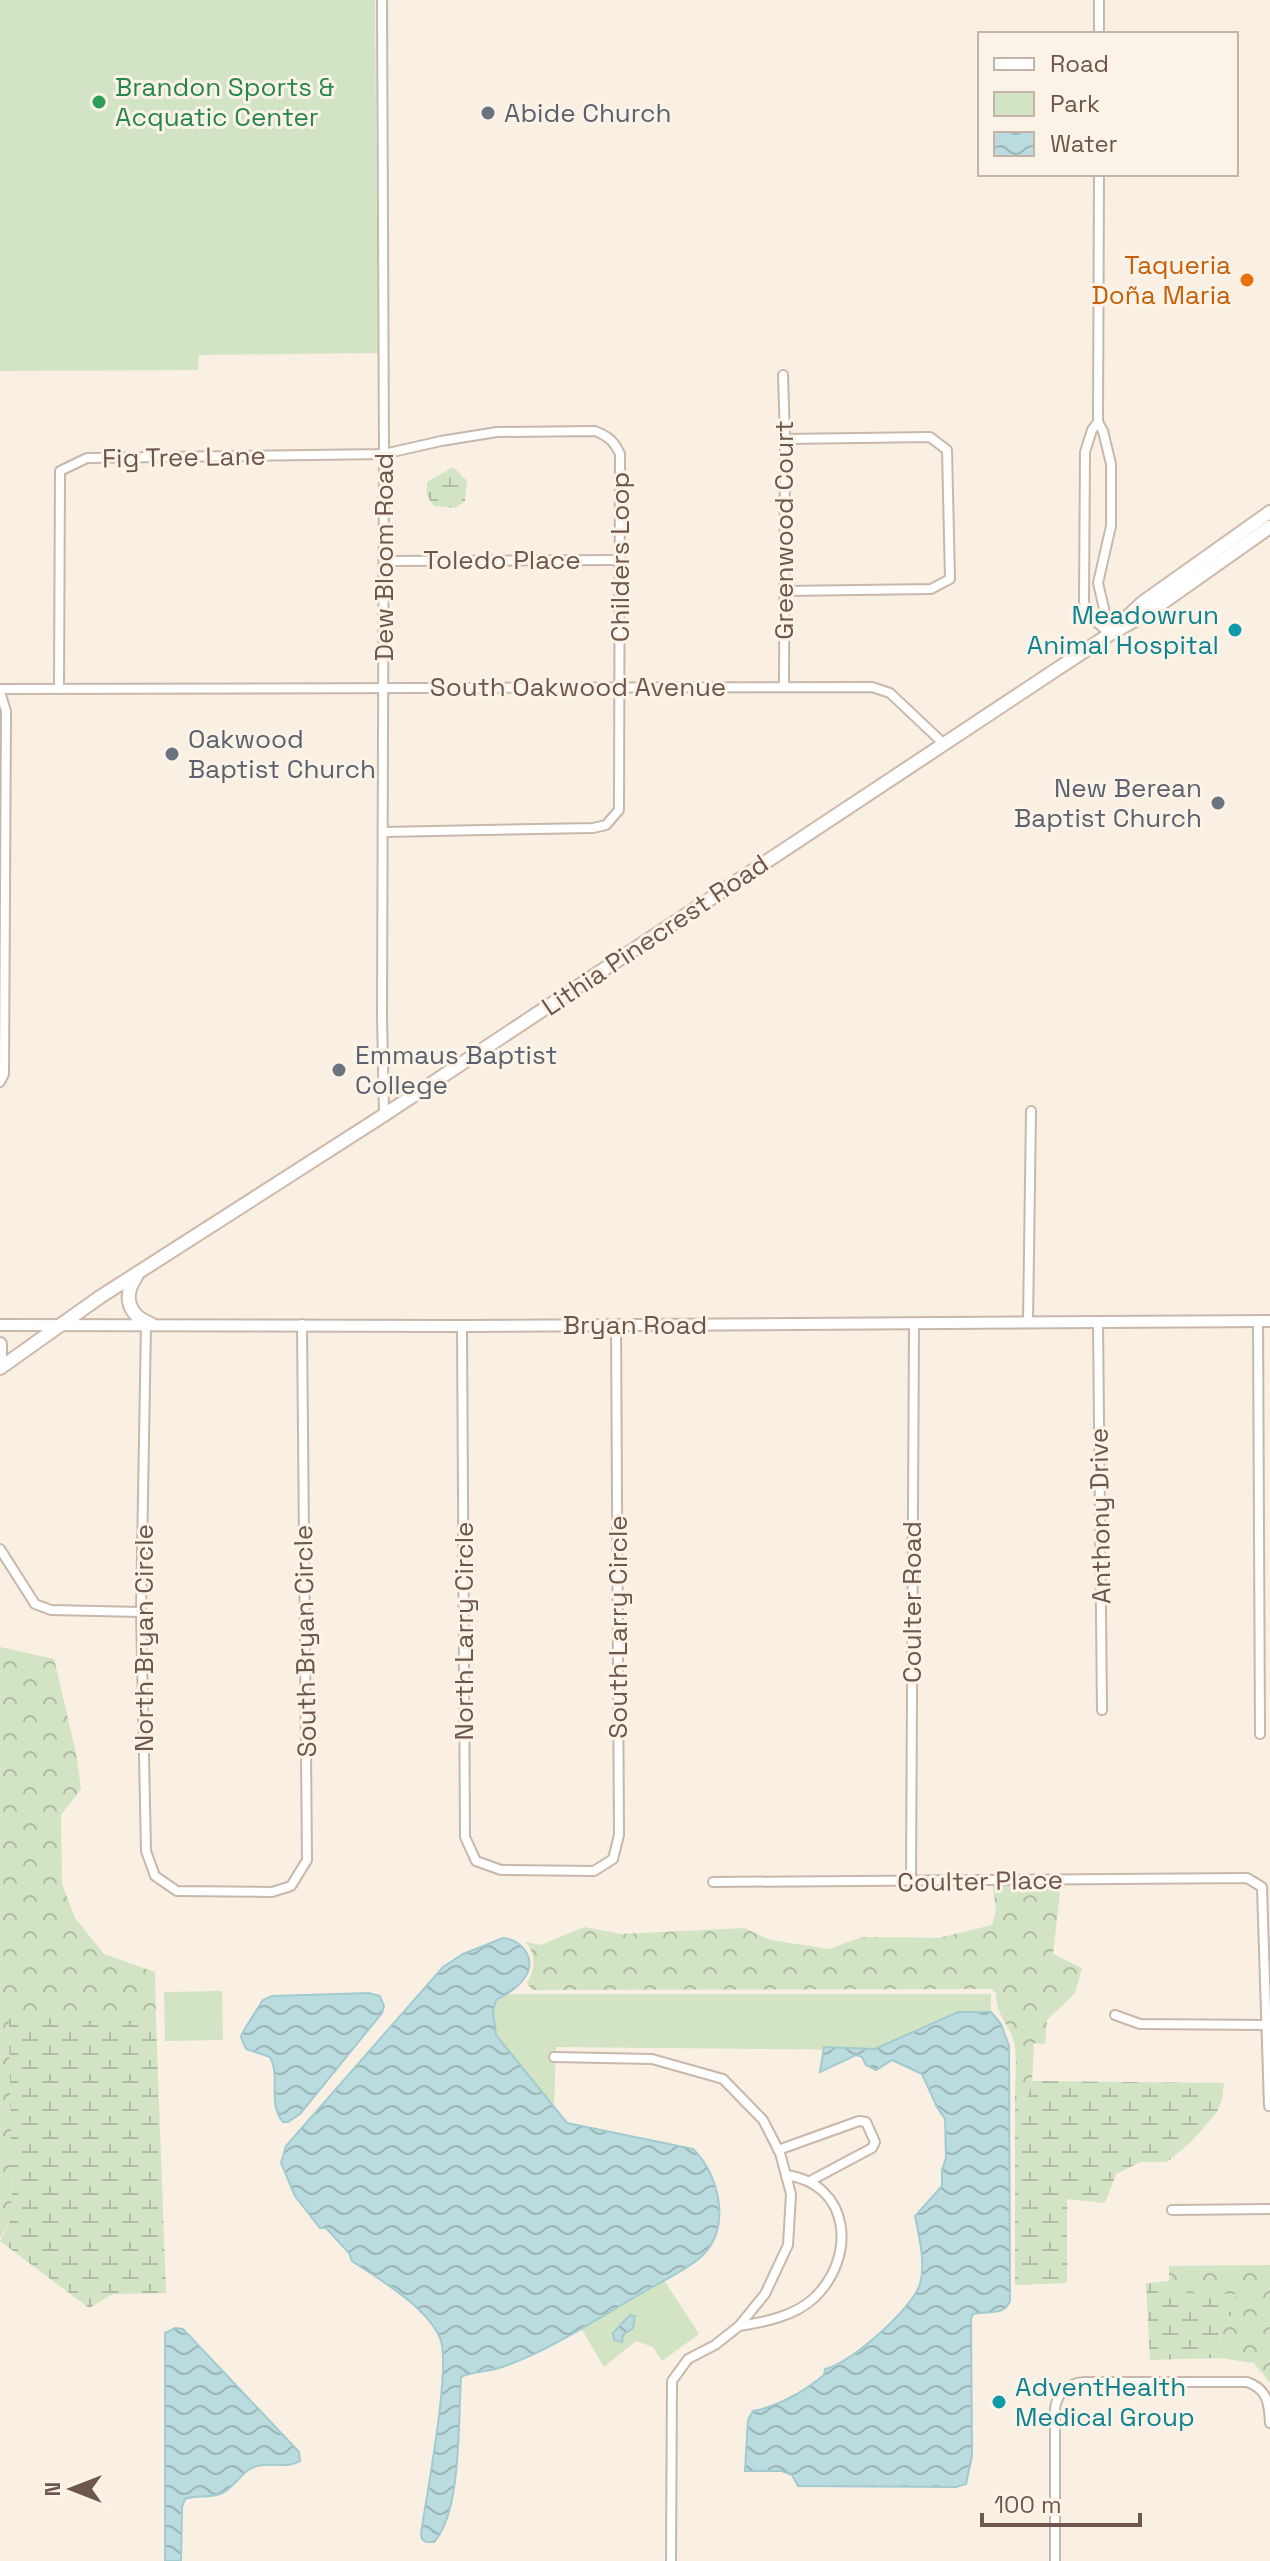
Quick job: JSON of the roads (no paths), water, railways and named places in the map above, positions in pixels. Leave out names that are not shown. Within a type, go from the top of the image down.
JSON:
[{"type":"main road","name":"Lithia Pinecrest Road","points":[[1110,634],[1142,603],[1270,512]]},
{"type":"main road","name":"Lithia Pinecrest Road","points":[[0,1366],[1110,634],[1148,613],[1270,527]]},
{"type":"main road","points":[[1228,559],[1229,546],[1239,536]]},
{"type":"main road","points":[[141,1271],[131,1285],[129,1305],[136,1317],[148,1324]]},
{"type":"main road","points":[[0,1344],[0,1366]]},
{"type":"street","name":"Dew Bloom Road","points":[[382,0],[384,1115]]},
{"type":"street","points":[[1099,0],[1099,32]]},
{"type":"street","points":[[1099,176],[1098,422],[1111,464],[1111,526],[1098,583],[1110,634]]},
{"type":"street","name":"Greenwood Court","points":[[783,375],[784,686]]},
{"type":"street","points":[[1098,422],[1085,452],[1084,601],[1086,613],[1110,634]]},
{"type":"street","name":"Childers Loop","points":[[383,832],[593,828],[606,825],[619,810],[620,560],[620,454],[615,442],[606,435],[595,431],[497,432],[384,454]]},
{"type":"street","points":[[783,591],[931,589],[950,579],[947,450],[930,437],[785,439]]},
{"type":"street","name":"Fig Tree Lane","points":[[59,689],[60,471],[87,458],[384,454]]},
{"type":"street","name":"Toledo Place","points":[[384,561],[620,560]]},
{"type":"street","name":"South Oakwood Avenue","points":[[0,691],[872,687],[890,693],[944,744]]},
{"type":"street","points":[[0,691],[6,711],[2,812],[4,1074],[0,1082]]},
{"type":"street","points":[[1028,1323],[1031,1111]]},
{"type":"street","points":[[1258,1321],[1260,1734]]},
{"type":"street","name":"Bryan Road","points":[[0,1325],[462,1326],[1270,1321]]},
{"type":"street","name":"Coulter Road","points":[[911,1882],[914,1323]]},
{"type":"street","name":"Anthony Drive","points":[[1098,1323],[1102,1710]]},
{"type":"street","name":"North Bryan Circle","points":[[148,1324],[141,1612],[146,1851],[155,1876],[177,1891],[225,1891]]},
{"type":"street","name":"South Bryan Circle","points":[[225,1891],[272,1892],[291,1886],[307,1860],[302,1324]]},
{"type":"street","name":"South Larry Circle","points":[[547,1870],[594,1871],[613,1859],[619,1835],[616,1325]]},
{"type":"street","name":"North Larry Circle","points":[[462,1326],[465,1837],[476,1861],[501,1870],[547,1870]]},
{"type":"street","points":[[0,1549],[35,1604],[51,1610],[141,1612]]},
{"type":"street","name":"Coulter Place","points":[[713,1882],[1247,1878],[1262,1887],[1267,2025]]},
{"type":"street","points":[[1115,2015],[1140,2024],[1267,2025],[1269,2106]]},
{"type":"street","points":[[554,2057],[652,2059],[723,2079],[763,2120],[778,2150],[791,2194],[788,2245],[765,2294],[739,2326],[715,2345],[688,2359],[672,2381],[671,2561]]},
{"type":"street","points":[[778,2150],[859,2121],[866,2122],[875,2142],[872,2148],[810,2181]]},
{"type":"street","points":[[739,2326],[763,2322],[812,2300],[830,2278],[836,2263],[842,2227],[835,2206],[824,2191],[810,2181],[786,2175]]},
{"type":"street","points":[[1172,2210],[1270,2209]]},
{"type":"street","points":[[1055,2561],[1055,2408],[1060,2394],[1070,2385],[1098,2382],[1247,2382],[1258,2386],[1266,2396],[1270,2423]]},
{"type":"water","points":[[503,1938],[523,1947],[529,1966],[520,1983],[496,2000],[493,2011],[496,2035],[567,2123],[693,2149],[715,2186],[719,2215],[712,2242],[699,2259],[685,2268],[539,2352],[497,2369],[461,2377],[457,2464],[450,2509],[434,2542],[426,2542],[421,2534],[441,2402],[443,2353],[440,2338],[424,2315],[388,2285],[352,2261],[349,2253],[326,2228],[320,2228],[295,2196],[281,2163],[286,2146],[443,1967],[463,1954]]},
{"type":"water","points":[[369,1993],[380,1996],[384,2006],[382,2013],[300,2114],[283,2122],[276,2106],[270,2057],[246,2049],[241,2037],[263,2000],[272,1996]]},
{"type":"water","points":[[958,2012],[991,2012],[1001,2024],[1009,2046],[1010,2301],[1003,2309],[973,2314],[971,2319],[972,2456],[966,2484],[956,2487],[798,2486],[792,2475],[782,2471],[745,2471],[748,2420],[753,2411],[800,2392],[824,2375],[825,2369],[864,2347],[906,2307],[915,2294],[922,2267],[915,2216],[942,2186],[946,2158],[945,2119],[922,2074],[892,2060],[876,2070],[856,2055],[820,2072],[824,2047],[875,2049]]},
{"type":"water","points":[[630,2315],[635,2316],[633,2328],[623,2335],[622,2342],[614,2340],[613,2333]]},
{"type":"water","points":[[175,2328],[183,2329],[299,2452],[300,2461],[290,2465],[257,2466],[246,2471],[222,2493],[185,2499],[182,2507],[181,2561],[165,2561],[165,2333]]},
{"type":"place","name":"Brandon Sports & Acquatic Center","points":[[99,102]]},
{"type":"place","name":"Abide Church","points":[[488,113]]},
{"type":"place","name":"Taqueria Doña Maria","points":[[1247,280]]},
{"type":"place","name":"Meadowrun Animal Hospital","points":[[1235,630]]},
{"type":"place","name":"Oakwood Baptist Church","points":[[172,754]]},
{"type":"place","name":"New Berean Baptist Church","points":[[1218,803]]},
{"type":"place","name":"Emmaus Baptist College","points":[[339,1070]]},
{"type":"place","name":"AdventHealth Medical Group","points":[[999,2402]]}]
